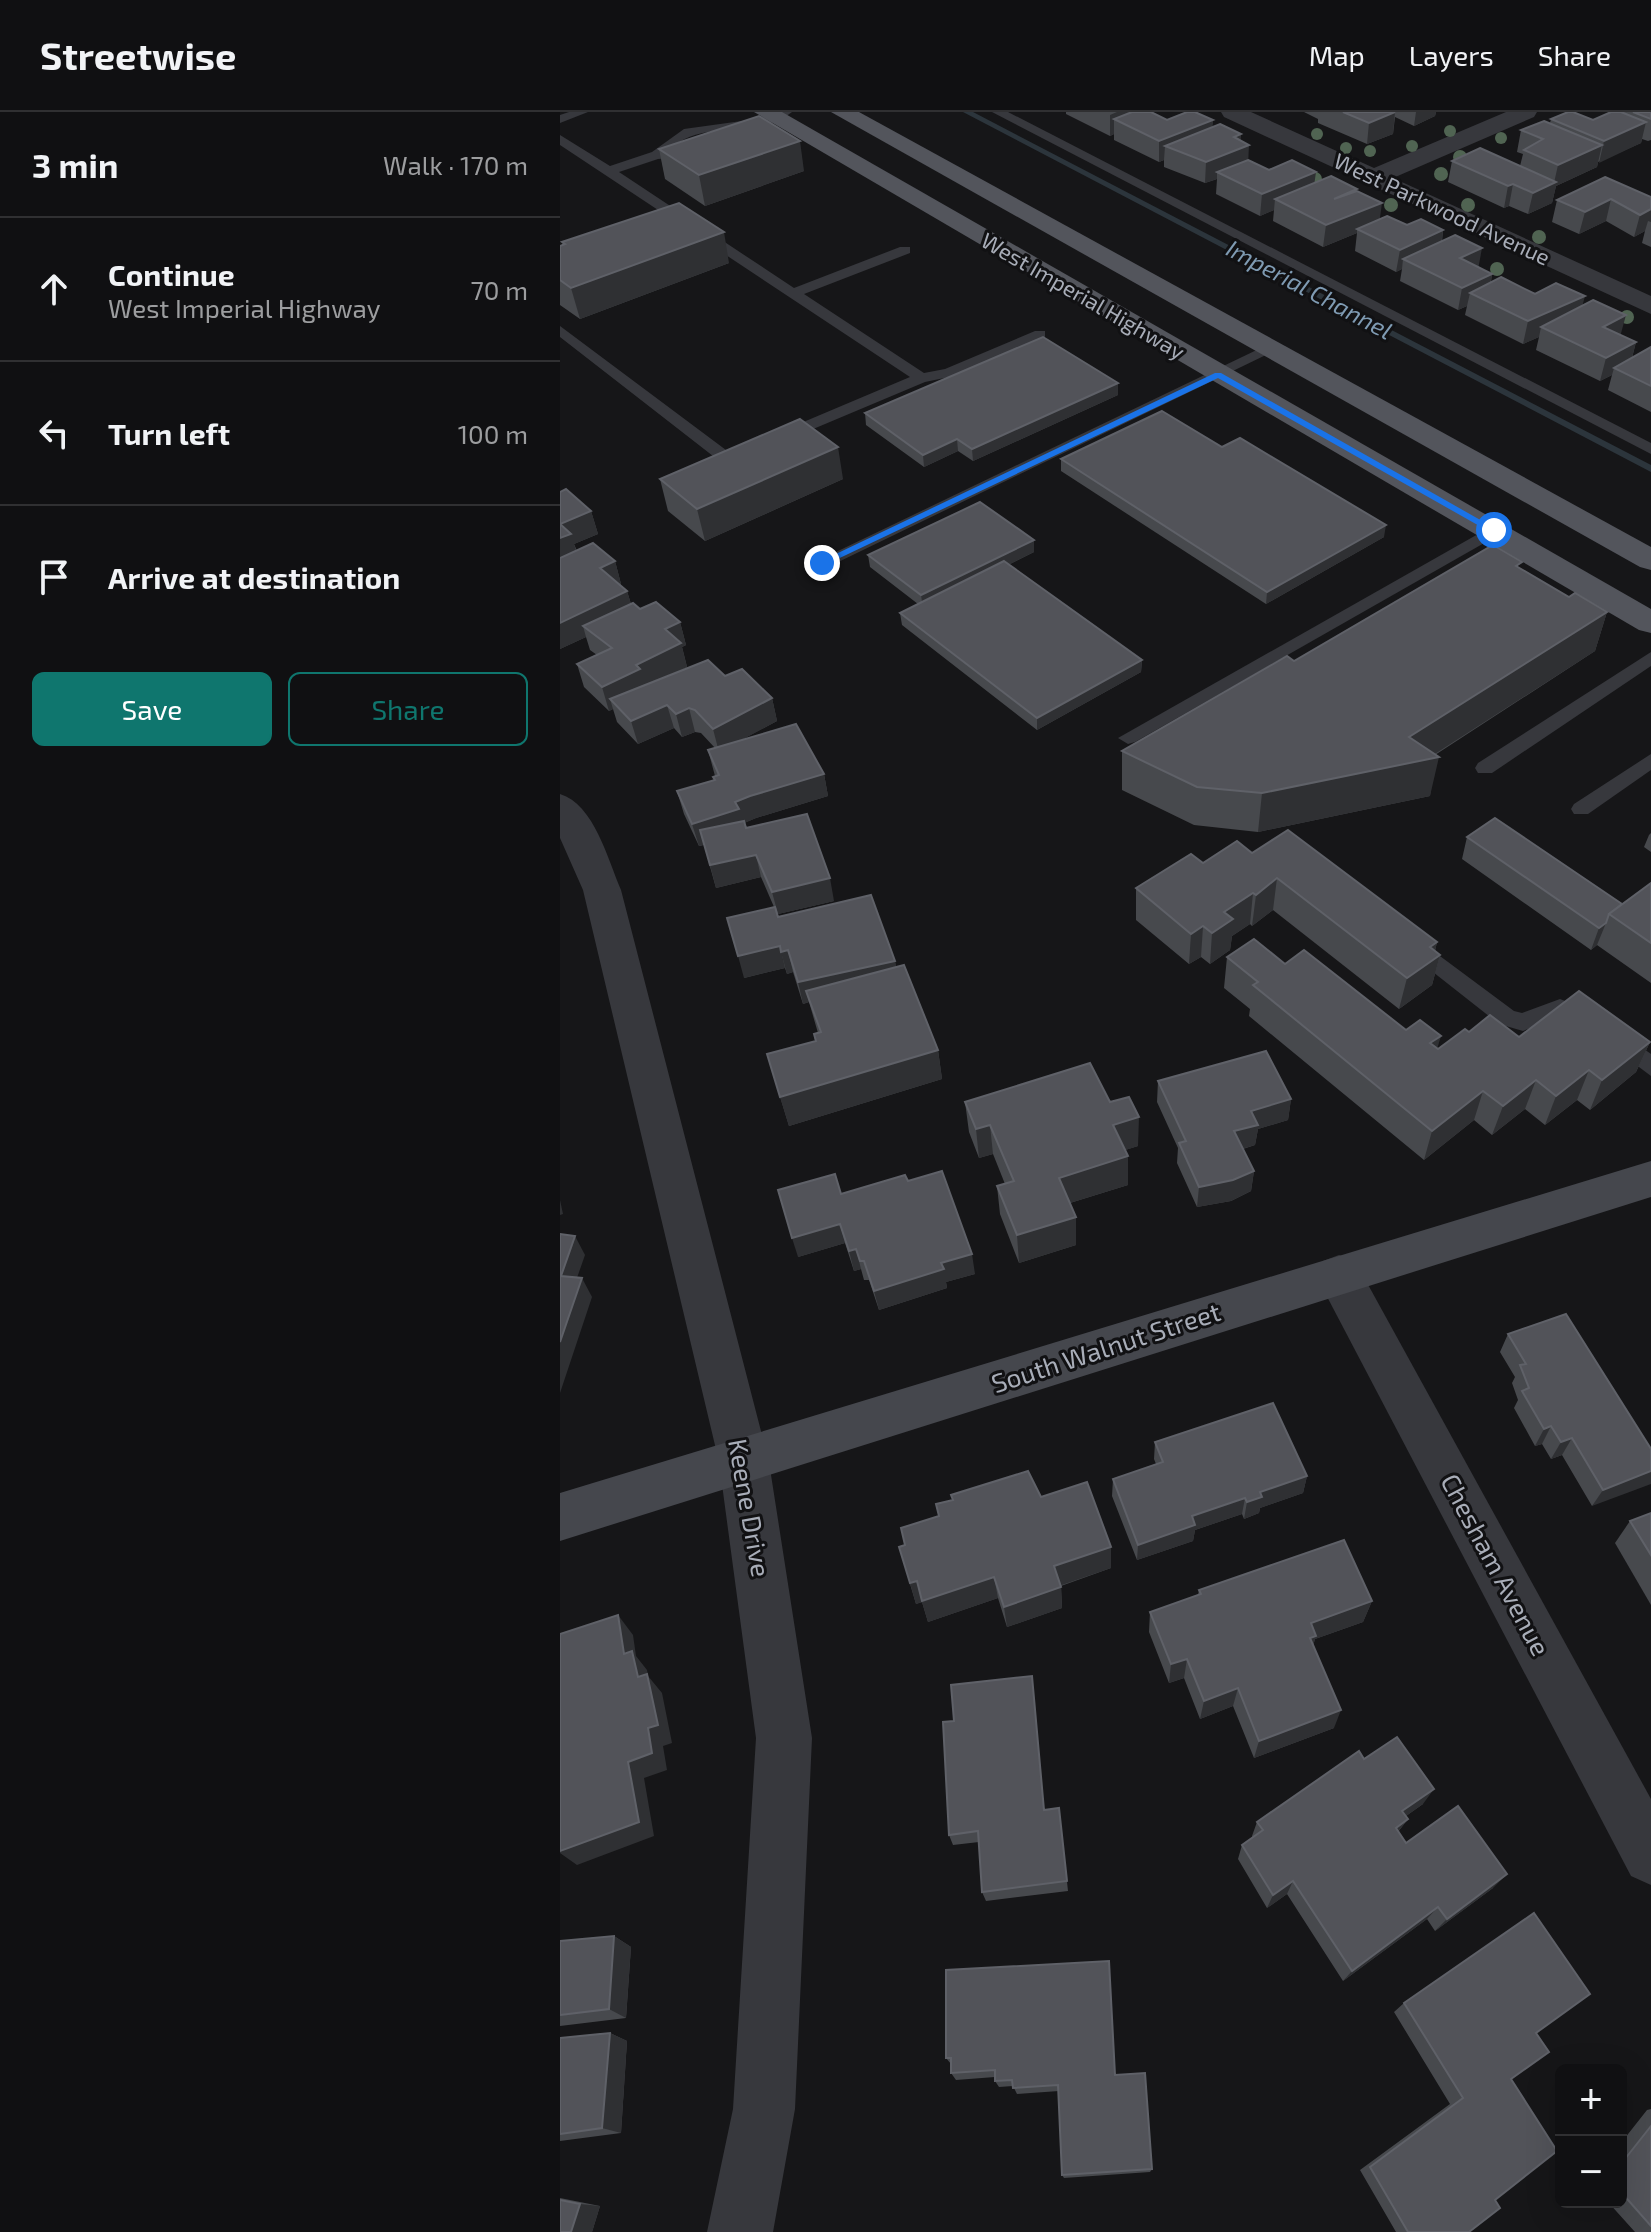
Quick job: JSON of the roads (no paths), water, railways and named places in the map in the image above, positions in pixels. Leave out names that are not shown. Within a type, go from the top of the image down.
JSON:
[{"type":"main road","name":"West Imperial Highway","points":[[842,112],[1651,560]]},
{"type":"main road","name":"West Imperial Highway","points":[[768,116],[1494,530],[1651,623]]},
{"type":"street","name":"West Parkwood Avenue","points":[[1232,112],[1651,306]]},
{"type":"street","points":[[1374,177],[1526,112]]},
{"type":"street","name":"Keene Drive","points":[[560,807],[573,825],[602,890],[744,1462],[784,1738],[764,2109],[740,2232]]},
{"type":"street","name":"South Walnut Street","points":[[560,1517],[1651,1179]]},
{"type":"street","name":"Chesham Avenue","points":[[1339,1275],[1651,1856]]},
{"type":"lane","points":[[560,119],[582,112]]},
{"type":"lane","points":[[998,112],[1651,449]]},
{"type":"lane","points":[[731,142],[768,116]]},
{"type":"lane","points":[[657,155],[671,137],[706,126],[768,116]]},
{"type":"lane","points":[[560,139],[609,171],[676,222],[793,293],[921,378]]},
{"type":"lane","points":[[609,171],[657,155],[709,150]]},
{"type":"lane","points":[[793,293],[905,250]]},
{"type":"lane","points":[[560,330],[728,460],[921,378],[949,373],[1040,334]]},
{"type":"lane","points":[[822,563],[1270,349]]},
{"type":"lane","points":[[1128,738],[1494,530]]},
{"type":"lane","points":[[1485,768],[1651,658]]},
{"type":"lane","points":[[1581,809],[1651,761]]},
{"type":"lane","points":[[1395,931],[1507,1018],[1523,1022],[1560,1007],[1607,1030],[1651,1067]]},
{"type":"waterway","name":"Imperial Channel","points":[[967,112],[1651,469]]}]
